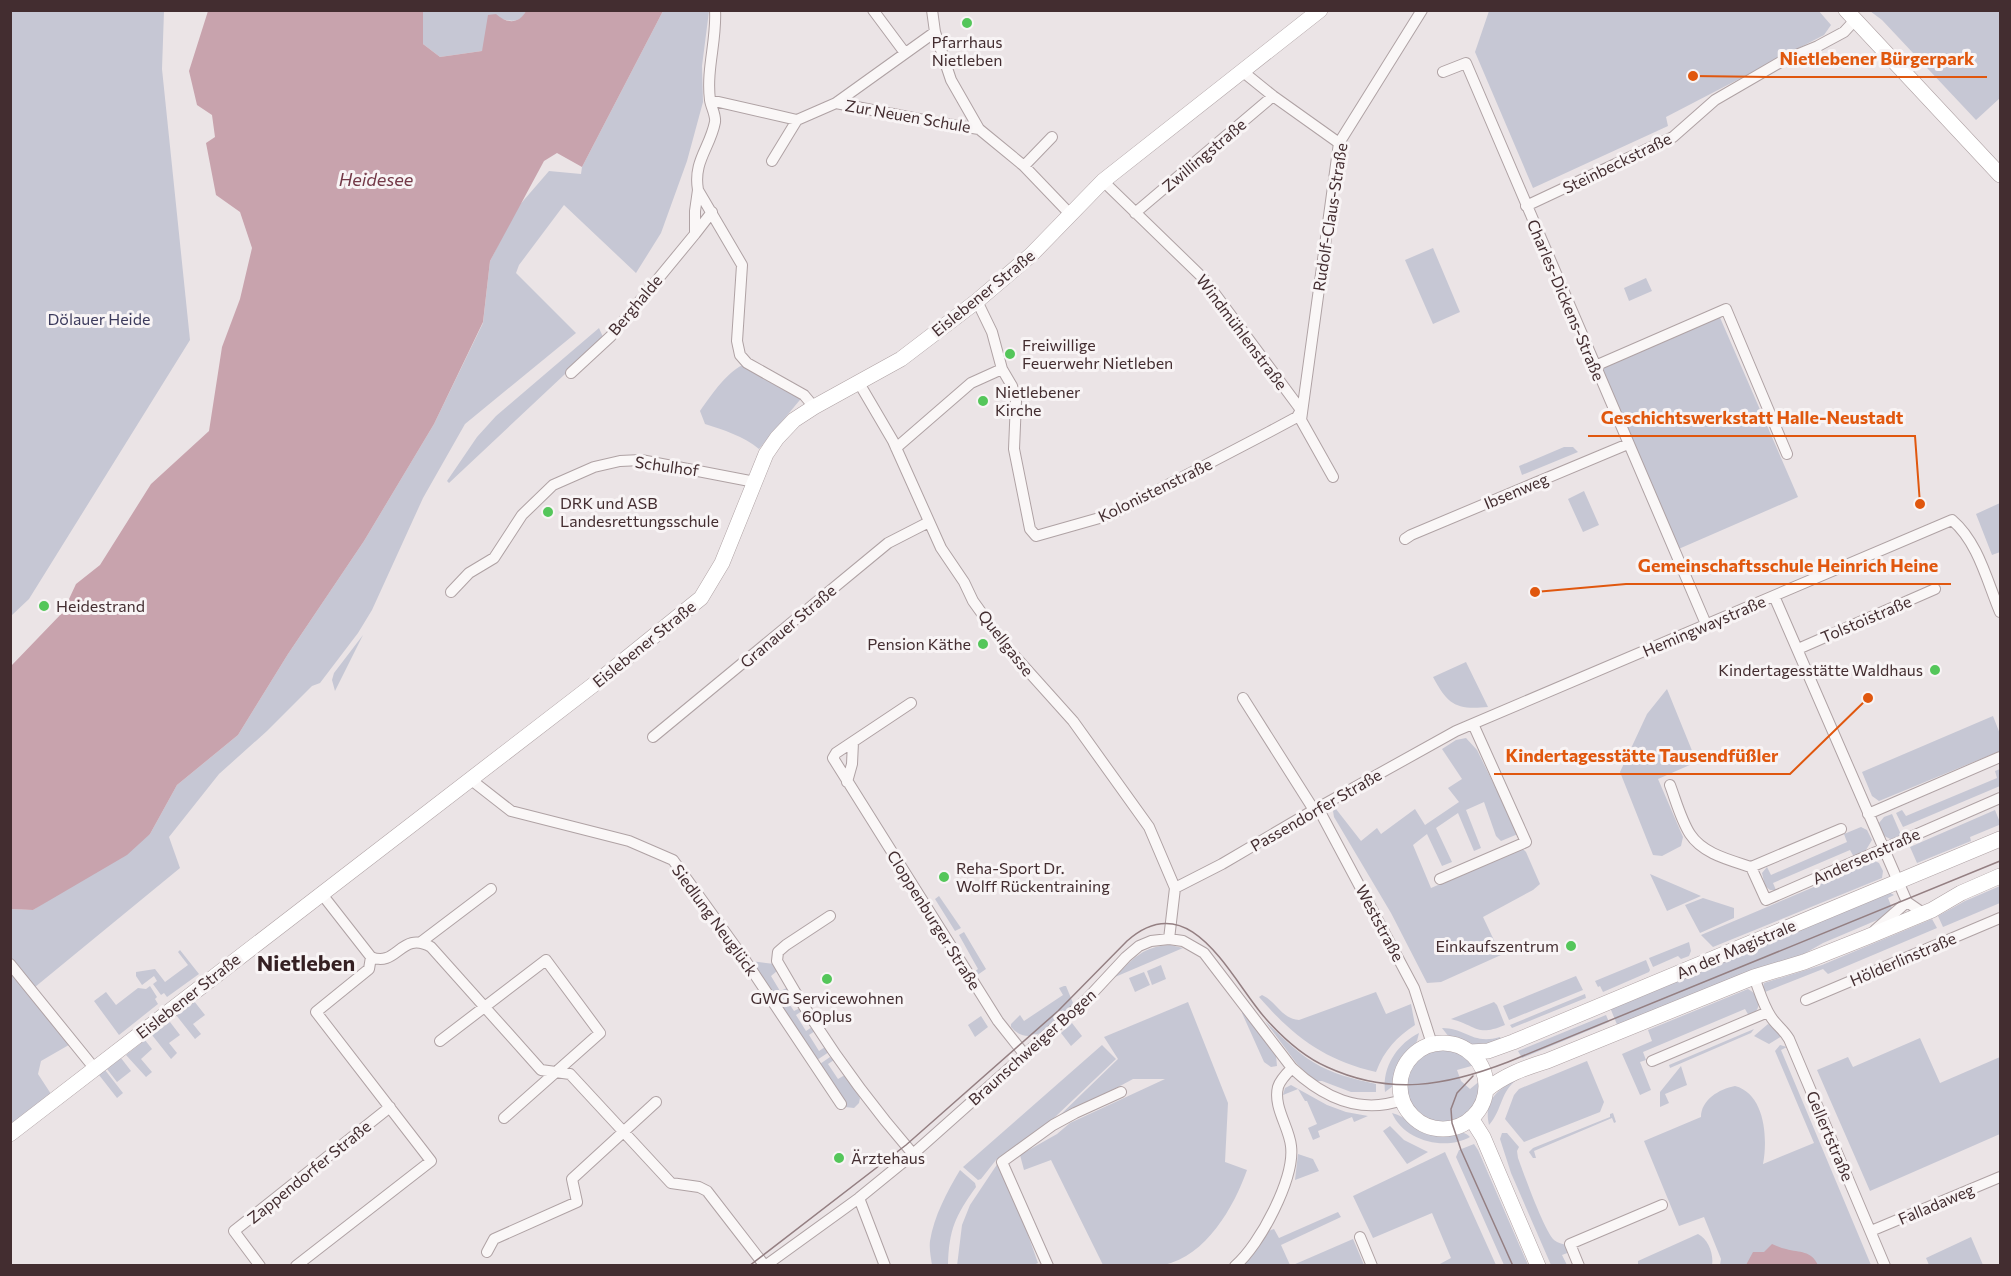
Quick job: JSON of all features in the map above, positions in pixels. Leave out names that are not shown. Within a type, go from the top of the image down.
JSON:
[{"type":"main road","name":"Eislebener Straße","points":[[10,1134],[597,682],[700,598],[722,563],[766,454],[794,420],[901,359],[976,301],[1031,255],[1103,181],[1320,10]]},
{"type":"main road","points":[[1850,15],[2001,175]]},
{"type":"main road","name":"An der Magistrale","points":[[1470,1052],[1488,1051],[1513,1042],[2001,839]]},
{"type":"main road","name":"An der Magistrale","points":[[1486,1090],[1503,1077],[1754,977],[1804,962],[1867,937],[2001,876]]},
{"type":"main road","points":[[1432,1044],[1455,1044],[1470,1052],[1482,1069],[1486,1090],[1482,1103],[1471,1118],[1453,1128],[1430,1127],[1411,1115],[1402,1100],[1399,1085],[1404,1067],[1418,1051],[1432,1044]]},
{"type":"main road","points":[[1471,1118],[1483,1137],[1538,1266]]},
{"type":"street","points":[[695,234],[694,211],[698,190],[696,176],[716,120],[710,100],[710,58],[716,22],[715,10]]},
{"type":"street","points":[[873,10],[904,53]]},
{"type":"street","points":[[932,10],[935,32],[951,80],[979,129],[1024,166],[1070,214]]},
{"type":"street","name":"Rudolf-Claus-Straße","points":[[1301,410],[1339,143],[1422,10]]},
{"type":"street","name":"Steinbeckstraße","points":[[1526,207],[1673,137],[1715,100],[1784,60],[1844,32],[1850,15]]},
{"type":"street","name":"Zur Neuen Schule","points":[[797,120],[836,103],[935,32]]},
{"type":"street","name":"Charles-Dickens-Straße","points":[[1443,72],[1466,63],[1706,624]]},
{"type":"street","points":[[1242,71],[1339,143]]},
{"type":"street","name":"Zwillingstraße","points":[[1135,213],[1273,96]]},
{"type":"street","points":[[710,100],[797,120],[772,161]]},
{"type":"street","name":"Zur Neuen Schule","points":[[836,103],[979,129]]},
{"type":"street","points":[[1024,166],[1052,137]]},
{"type":"street","name":"Windmühlenstraße","points":[[1103,181],[1204,279],[1301,410]]},
{"type":"street","points":[[698,190],[742,265],[737,341],[740,355],[747,363],[804,395],[814,407]]},
{"type":"street","name":"Berghalde","points":[[571,373],[611,336],[712,212]]},
{"type":"street","points":[[894,445],[970,383],[1002,369],[992,332],[976,301]]},
{"type":"street","points":[[1595,366],[1726,309],[1787,454]]},
{"type":"street","name":"Kolonistenstraße","points":[[1002,369],[1012,386],[1016,401],[1014,449],[1030,529],[1036,536],[1110,515],[1297,417],[1301,410]]},
{"type":"street","name":"Quellgasse","points":[[859,382],[894,445],[941,548],[964,582],[973,601],[1003,643],[1073,721],[1149,826],[1175,888]]},
{"type":"street","points":[[1301,410],[1301,420],[1333,477]]},
{"type":"street","name":"Ibsenweg","points":[[1405,539],[1628,444]]},
{"type":"street","name":"Schulhof","points":[[450,592],[470,573],[494,558],[522,515],[553,485],[594,467],[620,461],[641,460],[755,482]]},
{"type":"street","name":"Hemingwaystraße","points":[[1456,731],[1952,520],[1963,529],[1974,548],[2001,612]]},
{"type":"street","name":"Granauer Straße","points":[[653,737],[888,543],[928,522]]},
{"type":"street","name":"Tolstoistraße","points":[[1798,649],[1935,589]]},
{"type":"street","points":[[1774,596],[1907,902],[1923,913]]},
{"type":"street","name":"Weststraße","points":[[1243,698],[1316,809],[1414,988],[1432,1044]]},
{"type":"street","name":"Cloppenburger Straße","points":[[911,703],[836,753],[833,758],[998,1021],[1025,1055]]},
{"type":"street","points":[[1440,879],[1526,842],[1473,724]]},
{"type":"street","name":"Passendorfer Straße","points":[[1175,888],[1222,864],[1456,731]]},
{"type":"street","points":[[847,782],[852,764],[853,742]]},
{"type":"street","points":[[1868,814],[2001,757]]},
{"type":"street","name":"Siedlung Neuglück","points":[[470,779],[511,811],[629,841],[673,860],[745,960],[841,1104]]},
{"type":"street","points":[[1670,785],[1689,833],[1698,843],[1718,855],[1751,867],[1841,829]]},
{"type":"street","name":"Andersenstraße","points":[[1751,867],[1766,900],[2001,798]]},
{"type":"street","points":[[1175,888],[1169,939],[1190,944],[1204,953],[1292,1068],[1307,1082],[1334,1098],[1356,1105],[1369,1107],[1402,1100]]},
{"type":"street","points":[[421,942],[491,889]]},
{"type":"street","points":[[321,893],[371,957],[383,959],[410,943],[421,942],[431,947],[542,1070],[570,1074],[671,1184],[699,1187],[707,1191],[765,1266]]},
{"type":"street","points":[[1867,937],[1907,902]]},
{"type":"street","name":"Siedlung Neuglück","points":[[830,916],[786,945],[778,952],[777,961],[840,1062],[869,1102],[913,1154]]},
{"type":"street","name":"Hölderlinstraße","points":[[1806,1000],[2001,918]]},
{"type":"street","name":"Braunschweiger Bogen","points":[[765,1266],[859,1198],[913,1154],[1086,1000],[1139,946],[1151,941],[1169,939]]},
{"type":"street","points":[[296,1266],[431,1161],[316,1012],[369,969],[371,957]]},
{"type":"street","points":[[440,1041],[546,960],[600,1033],[504,1118]]},
{"type":"street","points":[[10,964],[94,1069]]},
{"type":"street","name":"Gellertstraße","points":[[1754,977],[1767,1012],[1789,1039],[1886,1266]]},
{"type":"street","points":[[1652,1061],[1767,1012]]},
{"type":"street","points":[[1235,1266],[1266,1225],[1287,1181],[1291,1165],[1291,1145],[1278,1101],[1278,1086],[1292,1068]]},
{"type":"street","points":[[1048,1266],[1002,1162],[1053,1125],[1121,1092]]},
{"type":"street","points":[[487,1252],[494,1239],[577,1202],[572,1179],[656,1102]]},
{"type":"street","name":"Zappendorfer Straße","points":[[260,1266],[234,1231],[390,1107]]},
{"type":"street","name":"Falladaweg","points":[[1871,1231],[2001,1177]]},
{"type":"street","points":[[859,1198],[885,1266]]},
{"type":"street","points":[[1580,1266],[1570,1244],[1662,1205]]},
{"type":"street","points":[[1360,1237],[1372,1266]]},
{"type":"green space","name":"Dölauer Heide","points":[[11,10],[164,11],[162,69],[190,340],[29,599],[11,616]]},
{"type":"green space","points":[[1818,10],[1831,25],[1824,35],[1666,117],[1668,126],[1533,188],[1475,52],[1489,11]]},
{"type":"green space","points":[[421,11],[526,11],[516,20],[502,19],[482,51],[440,57],[423,44]]},
{"type":"green space","points":[[663,11],[709,11],[702,66],[703,102],[687,161],[661,233],[636,273],[564,205],[519,265],[516,273],[576,333],[465,424],[423,498],[372,610],[358,633],[320,683],[312,686],[219,774],[169,837],[180,868],[35,987],[11,959],[10,909],[33,910],[150,834],[177,785],[238,735],[288,654],[364,541],[434,424],[483,323],[490,261],[517,208],[549,171],[581,174],[582,167]]},
{"type":"green space","points":[[1870,11],[2000,11],[2000,98],[1976,120],[1882,20]]},
{"type":"green space","points":[[1433,248],[1460,312],[1433,324],[1405,260]]},
{"type":"green space","points":[[1646,278],[1652,291],[1629,301],[1624,288]]},
{"type":"green space","points":[[1718,313],[1798,497],[1674,551],[1595,366]]},
{"type":"green space","points":[[599,328],[603,337],[596,345],[449,483],[447,481],[477,437],[496,416]]},
{"type":"green space","points":[[747,363],[804,395],[759,449],[740,437],[705,424],[700,411],[727,377]]},
{"type":"green space","points":[[1564,447],[1573,447],[1578,452],[1522,475],[1519,466]]},
{"type":"green space","points":[[1584,491],[1599,525],[1583,532],[1568,499]]},
{"type":"green space","points":[[2000,503],[2000,552],[1992,555],[1976,514]]},
{"type":"green space","points":[[363,635],[335,691],[332,680],[334,673]]},
{"type":"green space","points":[[1466,662],[1488,707],[1468,708],[1454,704],[1443,694],[1433,677]]},
{"type":"green space","points":[[1667,689],[1695,758],[1692,764],[1658,779],[1683,837],[1681,846],[1662,856],[1653,855],[1620,772],[1647,714]]},
{"type":"green space","points":[[1993,716],[2000,734],[2000,751],[1879,801],[1872,796],[1862,772]]},
{"type":"green space","points":[[1466,738],[1477,750],[1518,834],[1501,841],[1496,836],[1484,802],[1466,810],[1481,848],[1474,851],[1458,813],[1436,828],[1452,862],[1442,866],[1427,834],[1413,845],[1431,888],[1523,849],[1540,884],[1483,917],[1501,955],[1441,982],[1427,983],[1391,913],[1334,817],[1333,811],[1336,809],[1361,841],[1377,828],[1381,834],[1415,809],[1425,825],[1459,802],[1448,788],[1462,779],[1442,749],[1456,740]]},
{"type":"green space","points":[[2000,769],[2000,786],[1903,827],[1896,813],[1902,810],[1906,816],[1997,778],[1995,771]]},
{"type":"green space","points":[[1995,810],[1999,825],[1970,837],[1971,841],[1917,863],[1910,847]]},
{"type":"green space","points":[[1892,814],[1902,837],[1893,840],[1882,834],[1879,826],[1884,817]]},
{"type":"green space","points":[[1861,827],[1867,830],[1872,840],[1866,850],[1854,857],[1850,850],[1773,883],[1776,890],[1770,890],[1765,886],[1762,873],[1767,867],[1771,875],[1847,842],[1844,834]]},
{"type":"green space","points":[[1875,861],[1879,863],[1883,871],[1882,878],[1713,947],[1701,935]]},
{"type":"green space","points":[[1650,874],[1701,896],[1667,911]]},
{"type":"green space","points":[[2000,886],[2000,903],[1943,927],[1938,916]]},
{"type":"green space","points":[[1889,892],[1894,895],[1888,898],[1892,908],[1882,918],[1823,943],[1802,955],[1618,1027],[1609,1005]]},
{"type":"green space","points":[[939,896],[961,928],[955,931],[935,899]]},
{"type":"green space","points":[[1703,898],[1734,908],[1734,918],[1700,933],[1685,905]]},
{"type":"green space","points":[[1932,919],[1937,928],[1828,974],[1823,969],[1765,992],[1764,983],[1822,965]]},
{"type":"green space","points":[[964,932],[986,969],[976,976],[973,973],[978,969],[959,935]]},
{"type":"green space","points":[[1689,942],[1691,951],[1689,956],[1681,959],[1678,956],[1653,967],[1649,958]]},
{"type":"green space","points":[[1170,945],[1183,948],[1115,977],[1133,959],[1146,951]]},
{"type":"green space","points":[[180,950],[199,974],[167,997],[164,993],[161,995],[153,984],[157,981],[154,976],[142,985],[136,972],[155,969],[165,982],[188,965],[178,952]]},
{"type":"green space","points":[[1646,960],[1649,972],[1603,992],[1595,981]]},
{"type":"green space","points":[[751,961],[774,964],[777,971],[771,976],[780,991],[787,988],[790,992],[784,996],[794,1011],[800,1008],[802,1011],[796,1015],[806,1031],[812,1027],[815,1031],[809,1035],[819,1051],[825,1047],[829,1052],[817,1060]]},
{"type":"green space","points":[[1161,965],[1166,979],[1152,985],[1147,971]]},
{"type":"green space","points":[[11,972],[74,1042],[41,1061],[38,1074],[51,1094],[11,1126]]},
{"type":"green space","points":[[1144,972],[1150,985],[1135,992],[1129,978]]},
{"type":"green space","points":[[1576,976],[1583,990],[1509,1020],[1503,1006]]},
{"type":"green space","points":[[150,986],[157,997],[155,999],[158,1004],[119,1035],[94,1001],[106,992],[116,1005],[138,988],[146,989]]},
{"type":"green space","points":[[1064,986],[1073,1003],[1053,1025],[1036,1035],[1028,1036],[1019,1034],[1011,1027],[1020,1015],[1024,1021],[1063,995],[1059,988]]},
{"type":"green space","points":[[1748,989],[1756,995],[1759,1003],[1757,1010],[1749,1016],[1745,1009],[1643,1052],[1646,1060],[1640,1062],[1651,1090],[1640,1095],[1622,1054],[1652,1041],[1648,1030]]},
{"type":"green space","points":[[1376,992],[1386,1014],[1411,1004],[1415,1025],[1392,1045],[1376,1072],[1341,1061],[1311,1045],[1284,1023],[1259,997],[1262,995],[1288,1017],[1299,1020]]},
{"type":"green space","points":[[1585,994],[1586,998],[1512,1028],[1510,1025]]},
{"type":"green space","points":[[194,1001],[205,1015],[193,1024],[201,1034],[195,1039],[176,1015]]},
{"type":"green space","points":[[1188,1002],[1228,1103],[1225,1162],[1247,1170],[1226,1214],[1205,1241],[1193,1252],[1164,1265],[1142,1267],[1103,1265],[1051,1160],[1024,1170],[1020,1155],[1057,1134],[1070,1123],[1165,1079],[1133,1079],[1057,1120],[1002,1162],[1038,1263],[1031,1266],[957,1266],[962,1225],[970,1205],[998,1163],[1056,1119],[1118,1059],[1104,1037]]},
{"type":"green space","points":[[1494,1002],[1505,1025],[1482,1030],[1451,1019]]},
{"type":"green space","points":[[1244,1012],[1276,1055],[1277,1066],[1271,1067],[1264,1062],[1242,1013]]},
{"type":"green space","points":[[1606,1015],[1609,1022],[1522,1058],[1518,1051]]},
{"type":"green space","points":[[981,1016],[988,1027],[975,1037],[968,1025]]},
{"type":"green space","points":[[1265,1021],[1313,1062],[1335,1073],[1376,1084],[1376,1092],[1351,1092],[1322,1081],[1315,1081],[1297,1064]]},
{"type":"green space","points":[[170,1022],[180,1035],[169,1043],[177,1053],[171,1059],[152,1035]]},
{"type":"green space","points":[[1072,1023],[1082,1036],[1071,1046],[1061,1033]]},
{"type":"green space","points":[[1768,1024],[1778,1029],[1782,1036],[1769,1044],[1754,1036]]},
{"type":"green space","points":[[1442,1028],[1482,1039],[1500,1037],[1503,1042],[1476,1048],[1449,1037]]},
{"type":"green space","points":[[1754,1029],[1751,1033],[1670,1068],[1669,1065]]},
{"type":"green space","points":[[1419,1033],[1417,1041],[1399,1068],[1393,1086],[1385,1092],[1386,1074],[1393,1057],[1404,1043]]},
{"type":"green space","points":[[1920,1038],[1940,1083],[2000,1057],[2000,1134],[1870,1191],[1817,1070],[1848,1057],[1853,1067]]},
{"type":"green space","points":[[145,1040],[152,1049],[141,1059],[152,1072],[146,1077],[126,1055]]},
{"type":"green space","points":[[1102,1045],[1116,1059],[1054,1118],[996,1160],[981,1179],[978,1180],[963,1167]]},
{"type":"green space","points":[[1780,1045],[1787,1047],[1781,1050],[1871,1265],[1720,1265],[1721,1259],[1704,1217],[1679,1226],[1644,1141],[1701,1117],[1704,1105],[1712,1096],[1735,1086],[1753,1098],[1762,1118],[1764,1130],[1763,1164],[1814,1143],[1775,1051]]},
{"type":"green space","points":[[1446,1047],[1464,1054],[1475,1065],[1457,1070],[1461,1081],[1470,1089],[1481,1080],[1477,1103],[1465,1117],[1450,1123],[1433,1122],[1417,1114],[1406,1101],[1403,1084],[1417,1056],[1431,1049]]},
{"type":"green space","points":[[830,1057],[834,1060],[828,1064],[838,1079],[845,1075],[860,1098],[854,1108],[845,1107],[820,1064]]},
{"type":"green space","points":[[121,1058],[131,1071],[117,1082],[107,1069]]},
{"type":"green space","points":[[1587,1061],[1604,1102],[1600,1112],[1524,1142],[1505,1119],[1514,1095],[1519,1089]]},
{"type":"green space","points":[[1681,1066],[1687,1085],[1665,1094],[1669,1103],[1660,1107],[1660,1092]]},
{"type":"green space","points":[[105,1070],[123,1093],[117,1098],[99,1075]]},
{"type":"green space","points":[[1518,1079],[1508,1089],[1489,1125],[1488,1108],[1494,1096]]},
{"type":"green space","points":[[1291,1085],[1327,1105],[1346,1112],[1368,1116],[1354,1122],[1352,1117],[1318,1131],[1320,1137],[1313,1140],[1308,1128],[1317,1124],[1307,1101],[1298,1089],[1283,1095],[1285,1088]]},
{"type":"green space","points":[[1392,1113],[1427,1130],[1437,1133],[1456,1131],[1470,1137],[1449,1143],[1426,1141],[1406,1131]]},
{"type":"green space","points":[[1613,1113],[1616,1122],[1614,1123],[1612,1118],[1534,1151],[1536,1158],[1533,1158],[1529,1152],[1533,1148],[1610,1117]]},
{"type":"green space","points":[[1390,1126],[1404,1140],[1428,1152],[1407,1164],[1383,1131]]},
{"type":"green space","points":[[1502,1133],[1507,1133],[1519,1147],[1518,1158],[1545,1225],[1554,1240],[1567,1245],[1570,1252],[1562,1255],[1567,1265],[1551,1265],[1511,1173],[1500,1139]]},
{"type":"green space","points":[[1474,1144],[1528,1265],[1504,1265],[1456,1157],[1459,1150]]},
{"type":"green space","points":[[1445,1152],[1496,1265],[1438,1265],[1451,1258],[1432,1213],[1373,1238],[1353,1196]]},
{"type":"green space","points":[[1298,1154],[1313,1159],[1319,1171],[1295,1180]]},
{"type":"green space","points":[[960,1170],[975,1183],[976,1187],[954,1224],[948,1265],[932,1265],[930,1244],[932,1232],[938,1213]]},
{"type":"green space","points":[[1338,1212],[1341,1217],[1281,1245],[1290,1265],[1245,1265],[1243,1262],[1268,1231],[1274,1229],[1279,1238]]},
{"type":"green space","points":[[1698,1234],[1710,1247],[1712,1265],[1638,1265],[1638,1261]]},
{"type":"green space","points":[[1971,1237],[1983,1265],[1929,1265],[1926,1258]]},
{"type":"green space","points":[[1353,1239],[1364,1265],[1293,1265]]},
{"type":"water","name":"Heidesee","points":[[208,11],[423,11],[423,44],[440,57],[482,51],[488,15],[496,14],[504,20],[512,21],[520,18],[526,11],[663,11],[582,167],[557,153],[544,161],[490,261],[483,322],[434,424],[364,541],[288,654],[238,735],[177,785],[150,834],[127,855],[33,910],[11,909],[12,665],[63,612],[76,584],[100,565],[151,484],[209,431],[222,347],[240,299],[252,248],[240,212],[216,195],[206,143],[215,137],[212,115],[197,105],[189,71]]},
{"type":"water","points":[[1772,1244],[1808,1254],[1818,1265],[1746,1265],[1753,1252],[1764,1252]]},
{"type":"tram line","points":[[749,1266],[906,1145],[1058,1011],[1127,941],[1150,926],[1171,924],[1190,930],[1207,944],[1224,962],[1266,1019],[1310,1058],[1350,1076],[1373,1082],[1418,1084],[1462,1077],[1508,1062],[2000,861]]},
{"type":"tram line","points":[[1473,1076],[1457,1093],[1451,1109],[1452,1123],[1461,1150],[1513,1266]]},
{"type":"place","name":"Pfarrhaus Nietleben","points":[[967,23]]},
{"type":"place","name":"Nietlebener Bürgerpark","points":[[1693,76]]},
{"type":"place","name":"Freiwillige Feuerwehr Nietleben","points":[[1010,354]]},
{"type":"place","name":"Nietlebener Kirche","points":[[983,401]]},
{"type":"place","name":"Geschichtswerkstatt Halle-Neustadt","points":[[1920,504]]},
{"type":"place","name":"DRK und ASB Landesrettungsschule","points":[[548,512]]},
{"type":"place","name":"Gemeinschaftsschule Heinrich Heine","points":[[1535,592]]},
{"type":"place","name":"Heidestrand","points":[[44,606]]},
{"type":"place","name":"Pension Käthe","points":[[983,644]]},
{"type":"place","name":"Kindertagesstätte Waldhaus","points":[[1935,670]]},
{"type":"place","name":"Kindertagesstätte Tausendfüßler","points":[[1868,698]]},
{"type":"place","name":"Reha-Sport Dr. Wolff Rückentraining","points":[[944,877]]},
{"type":"place","name":"Einkaufszentrum","points":[[1571,946]]},
{"type":"place","name":"GWG Servicewohnen 60plus","points":[[827,979]]},
{"type":"place","name":"Ärztehaus","points":[[839,1158]]},
{"type":"district","name":"Nietleben","points":[[306,963]]}]
